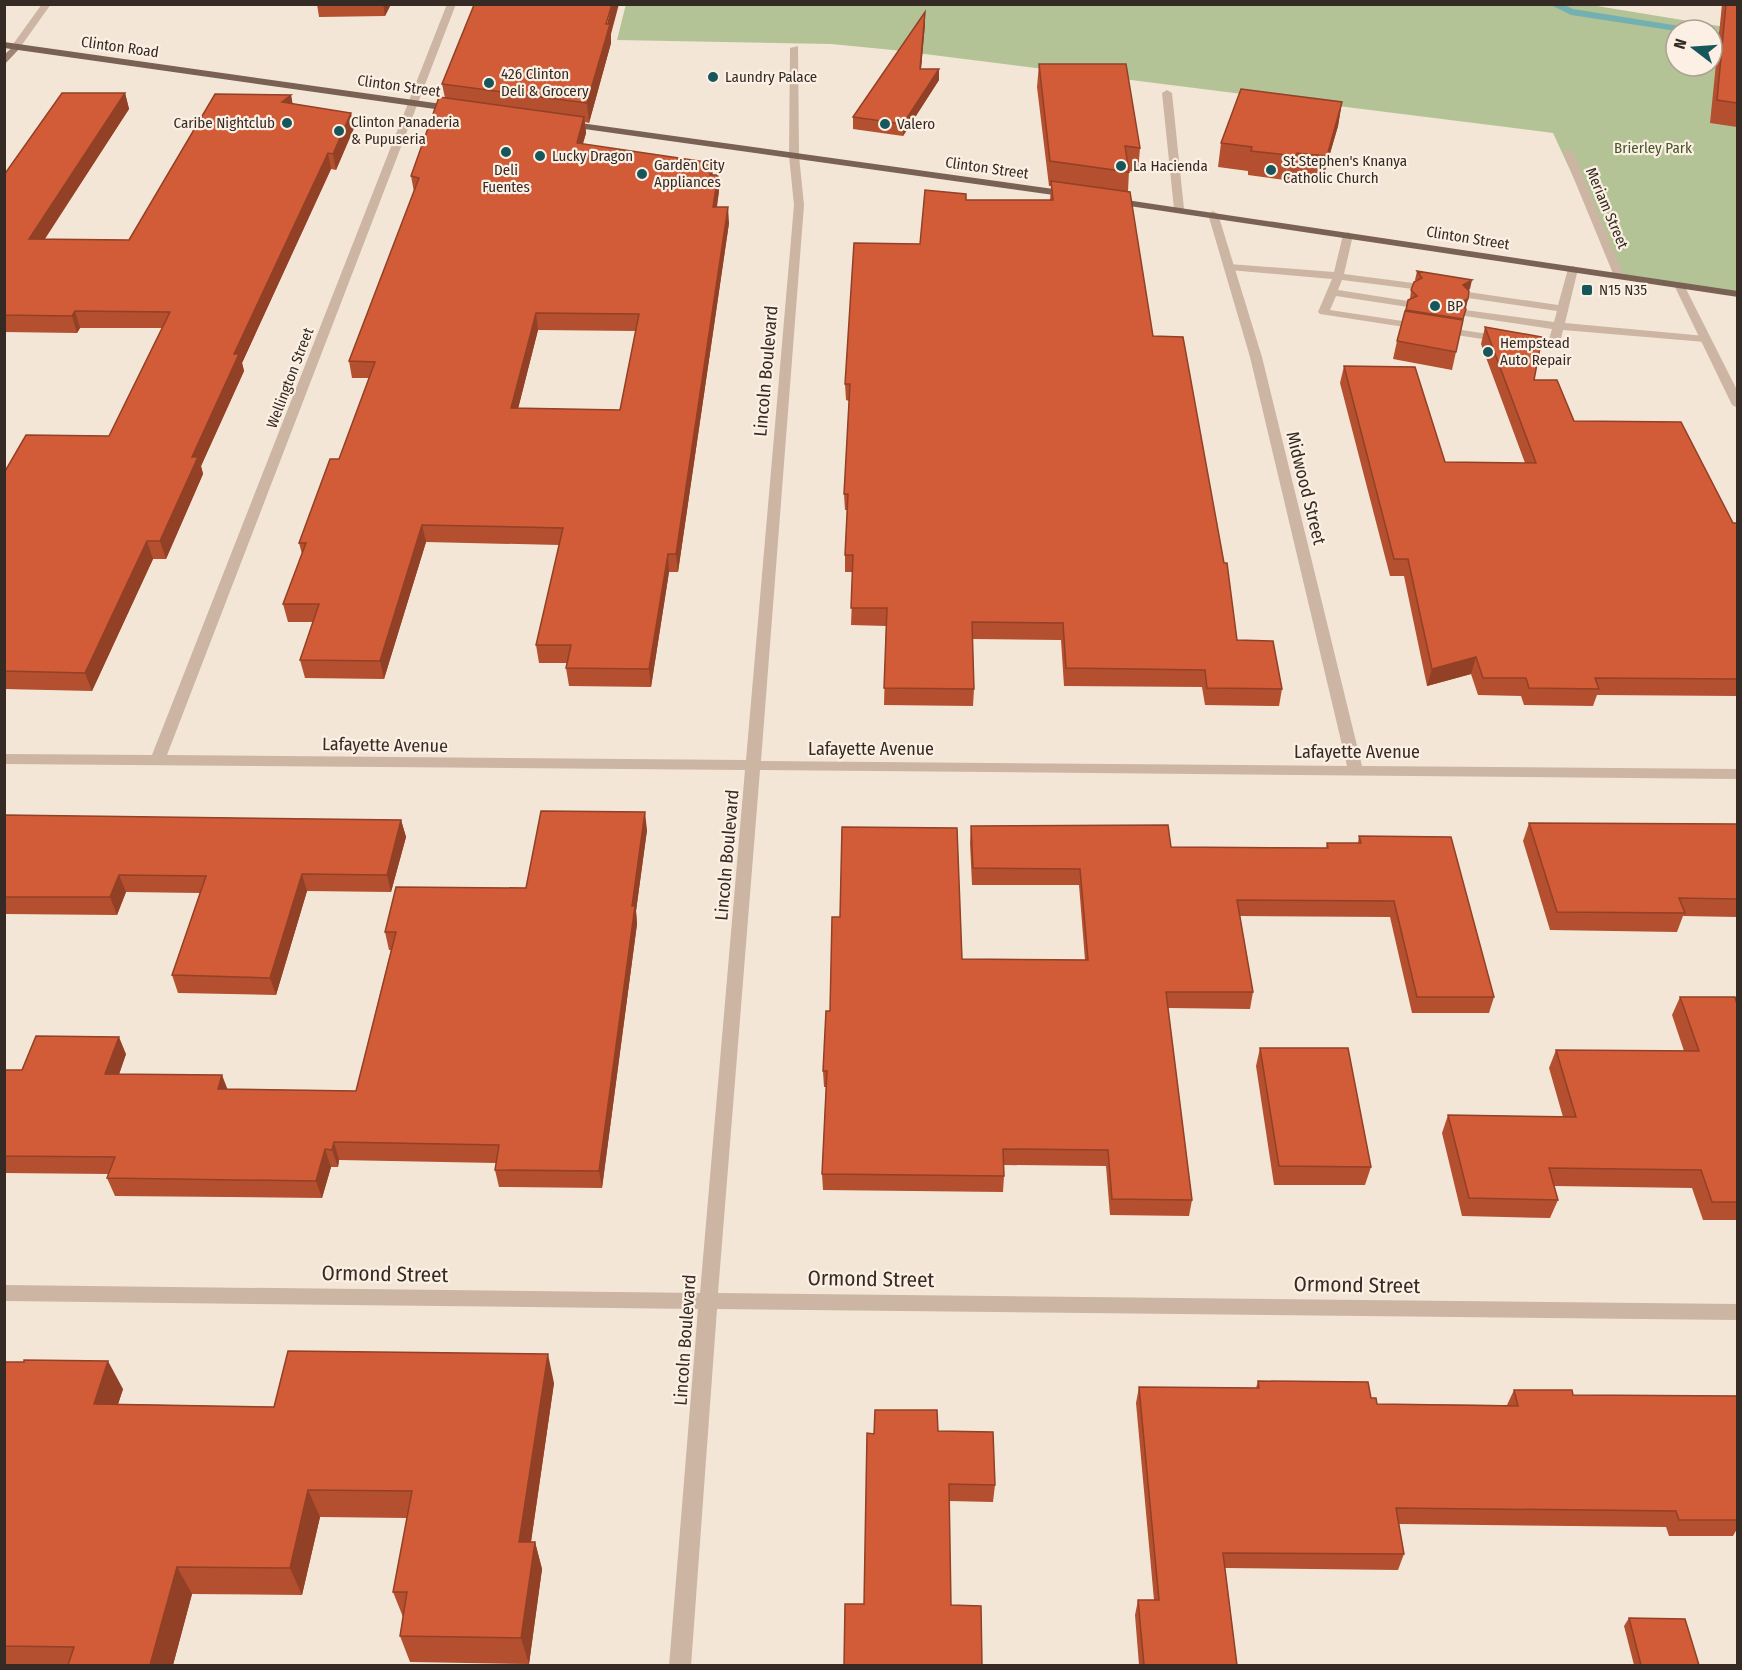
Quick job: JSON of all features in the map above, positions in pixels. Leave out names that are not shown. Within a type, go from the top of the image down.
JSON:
[{"type":"main road","name":"Clinton Road","points":[[4,45],[232,79]]},
{"type":"main road","name":"Clinton Street","points":[[232,79],[471,111]]},
{"type":"main road","name":"Clinton Street","points":[[552,122],[1077,196]]},
{"type":"main road","name":"Clinton Street","points":[[1100,199],[1213,214],[1737,294]]},
{"type":"street","points":[[4,62],[47,4]]},
{"type":"street","name":"Wellington Street","points":[[157,762],[452,4]]},
{"type":"street","name":"Lincoln Boulevard","points":[[680,1665],[707,1300],[754,768],[799,205],[794,156],[795,48]]},
{"type":"street","points":[[1167,93],[1179,209]]},
{"type":"street","name":"Meriam Street","points":[[1568,152],[1619,276]]},
{"type":"street","name":"Midwood Street","points":[[1213,214],[1256,357],[1356,772]]},
{"type":"street","points":[[1348,235],[1338,276],[1324,312],[1553,347],[1573,269]]},
{"type":"street","points":[[1229,267],[1338,276],[1413,286]]},
{"type":"street","points":[[1679,285],[1737,405]]},
{"type":"street","points":[[1331,292],[1408,304]]},
{"type":"street","points":[[1468,295],[1564,309]]},
{"type":"street","points":[[1465,313],[1558,326],[1705,339]]},
{"type":"street","name":"Lafayette Avenue","points":[[4,759],[754,768],[1737,774]]},
{"type":"street","name":"Ormond Street","points":[[4,1293],[1737,1312]]},
{"type":"green space","name":"Brierley Park","points":[[626,4],[1585,4],[1670,18],[1664,18],[1664,78],[1724,78],[1724,27],[1737,29],[1737,294],[1619,276],[1553,133],[831,44],[617,40]]},
{"type":"building","points":[[612,4],[606,24],[610,24],[587,103],[442,84],[474,5]]},
{"type":"building","points":[[1726,4],[1737,4],[1737,103],[1717,100],[1719,78],[1724,78]]},
{"type":"building","points":[[925,12],[920,69],[939,69],[903,124],[853,117]]},
{"type":"building","points":[[1039,64],[1126,64],[1140,148],[1125,146],[1129,172],[1050,161]]},
{"type":"building","points":[[1241,89],[1342,102],[1327,156],[1297,153],[1296,156],[1251,151],[1252,147],[1221,143]]},
{"type":"building","points":[[62,93],[125,93],[29,239],[129,240],[215,94],[291,95],[282,102],[351,113],[333,154],[328,153],[234,354],[239,354],[192,457],[198,457],[160,541],[147,541],[85,673],[4,671],[4,473],[26,435],[109,436],[170,312],[75,311],[72,316],[4,315],[4,175]]},
{"type":"building","points":[[439,97],[584,117],[577,143],[712,163],[710,175],[718,175],[713,207],[728,207],[676,554],[668,554],[649,669],[566,668],[571,645],[536,645],[563,528],[422,525],[380,661],[300,660],[319,604],[283,604],[306,543],[299,543],[330,459],[339,459],[375,362],[349,361],[419,178],[411,176]],"holes":[[[536,313],[639,314],[620,410],[511,408]]]},
{"type":"building","points":[[1051,181],[1130,192],[1153,336],[1183,337],[1224,563],[1227,563],[1237,640],[1273,641],[1282,689],[1207,688],[1205,670],[1066,668],[1063,623],[972,622],[974,689],[884,688],[887,608],[851,608],[853,555],[845,555],[848,494],[844,494],[850,384],[845,384],[854,243],[920,244],[925,190],[966,194],[966,200],[1053,200]]},
{"type":"building","points":[[1417,271],[1472,280],[1463,285],[1469,291],[1468,299],[1459,303],[1466,309],[1463,319],[1406,310],[1408,300],[1417,296],[1411,290],[1414,282],[1422,278]]},
{"type":"building","points":[[1405,311],[1463,320],[1456,352],[1397,341]]},
{"type":"building","points":[[1485,327],[1542,337],[1534,380],[1557,380],[1574,421],[1681,422],[1733,523],[1737,523],[1737,679],[1595,678],[1599,689],[1529,688],[1526,678],[1483,678],[1476,657],[1432,669],[1408,559],[1394,559],[1344,366],[1415,367],[1445,462],[1536,463]]},
{"type":"building","points":[[541,811],[645,812],[632,906],[635,906],[599,1171],[495,1170],[499,1145],[334,1142],[332,1150],[325,1149],[316,1181],[107,1178],[115,1157],[4,1156],[4,1070],[22,1070],[36,1036],[119,1037],[105,1074],[222,1075],[218,1089],[356,1091],[396,932],[385,932],[396,887],[526,888]]},
{"type":"building","points":[[4,815],[401,820],[387,875],[302,874],[270,978],[172,975],[206,876],[119,875],[110,897],[4,897]]},
{"type":"building","points":[[1529,823],[1737,824],[1737,899],[1679,898],[1685,913],[1557,912]]},
{"type":"building","points":[[1168,825],[1171,847],[1328,848],[1327,843],[1361,843],[1359,836],[1451,837],[1494,997],[1417,997],[1394,901],[1237,900],[1253,992],[1166,992],[1192,1200],[1112,1199],[1108,1150],[1003,1149],[1004,1176],[822,1174],[827,1071],[823,1071],[826,1011],[830,1011],[832,917],[840,917],[842,827],[957,828],[962,959],[1088,960],[1080,869],[973,868],[971,826]]},
{"type":"building","points":[[1680,997],[1735,997],[1737,1004],[1737,1202],[1712,1202],[1701,1170],[1549,1168],[1558,1200],[1469,1198],[1448,1115],[1576,1117],[1556,1050],[1699,1051]]},
{"type":"building","points":[[1260,1048],[1348,1048],[1371,1167],[1279,1166]]},
{"type":"building","points":[[288,1351],[548,1354],[519,1542],[535,1542],[521,1638],[400,1636],[407,1592],[393,1592],[412,1491],[308,1490],[290,1568],[177,1567],[150,1665],[68,1665],[74,1647],[4,1646],[4,1362],[24,1362],[24,1360],[108,1361],[94,1404],[274,1407]]},
{"type":"building","points":[[1258,1381],[1368,1382],[1371,1398],[1376,1398],[1377,1404],[1518,1406],[1514,1390],[1572,1390],[1573,1395],[1737,1396],[1737,1520],[1679,1520],[1676,1511],[1396,1508],[1404,1554],[1223,1553],[1237,1665],[1144,1665],[1138,1600],[1159,1600],[1139,1387],[1259,1388]]},
{"type":"building","points":[[875,1410],[937,1410],[938,1431],[993,1432],[995,1485],[949,1484],[951,1605],[981,1606],[982,1665],[844,1665],[845,1604],[864,1604],[867,1433],[874,1434]]},
{"type":"building","points":[[1629,1618],[1685,1619],[1699,1665],[1641,1665]]},
{"type":"waterway","points":[[1553,4],[1571,12],[1664,27]]},
{"type":"waterway","points":[[1724,36],[1738,38]]},
{"type":"place","name":"Laundry Palace","points":[[713,77]]},
{"type":"place","name":"426 Clinton Deli & Grocery","points":[[489,83]]},
{"type":"place","name":"Caribe Nightclub","points":[[287,123]]},
{"type":"place","name":"Valero","points":[[885,124]]},
{"type":"place","name":"Clinton Panaderia & Pupuseria","points":[[339,131]]},
{"type":"place","name":"Deli Fuentes","points":[[506,152]]},
{"type":"place","name":"Lucky Dragon","points":[[540,156]]},
{"type":"place","name":"La Hacienda","points":[[1121,166]]},
{"type":"place","name":"St Stephen's Knanya Catholic Church","points":[[1271,170]]},
{"type":"place","name":"Garden City Appliances","points":[[642,174]]},
{"type":"place","name":"N15 N35","points":[[1587,290]]},
{"type":"place","name":"BP","points":[[1435,306]]},
{"type":"place","name":"Hempstead Auto Repair","points":[[1488,352]]}]
